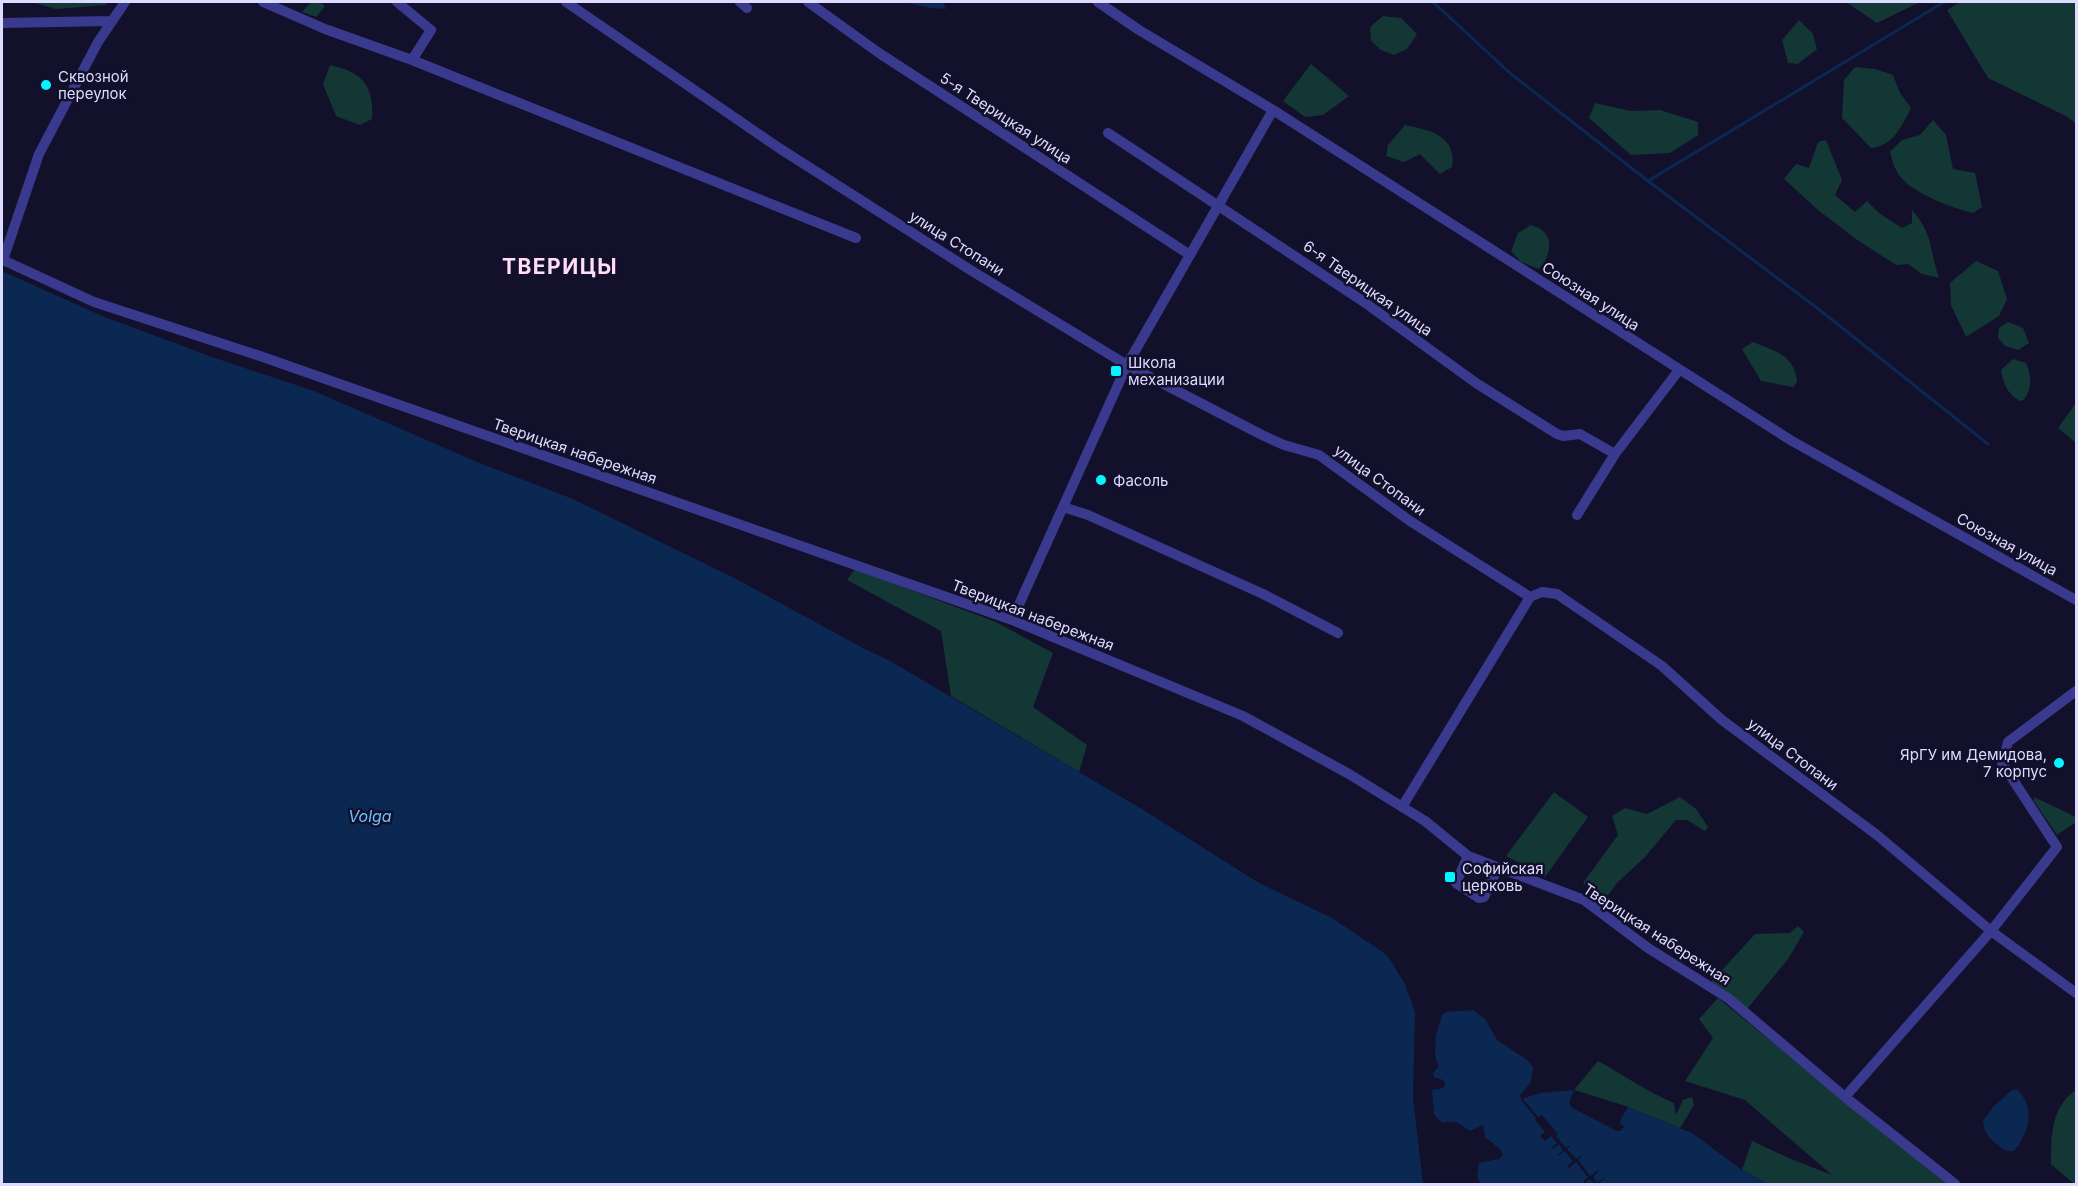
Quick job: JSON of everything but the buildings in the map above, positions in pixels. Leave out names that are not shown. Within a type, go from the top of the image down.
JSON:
[{"type":"street","points":[[3,260],[39,154],[98,42],[110,21],[125,2]]},
{"type":"street","points":[[263,2],[856,238]]},
{"type":"street","points":[[398,2],[430,30],[412,60]]},
{"type":"street","name":"улица Стопани","points":[[566,2],[780,148],[972,271],[1127,365],[1262,435],[1284,445],[1319,455],[1410,521],[1530,597],[1542,592],[1557,594],[1662,666],[1722,720],[1877,835],[1991,931],[2076,993]]},
{"type":"street","name":"5-я Тверицкая улица","points":[[808,2],[879,53],[1190,255]]},
{"type":"street","name":"Союзная улица","points":[[1098,2],[1139,30],[1273,110],[1792,441],[2076,600]]},
{"type":"street","points":[[88,21],[98,42]]},
{"type":"street","points":[[2,23],[110,21]]},
{"type":"street","points":[[1012,620],[1127,365],[1273,110]]},
{"type":"street","name":"6-я Тверицкая улица","points":[[1108,133],[1364,302],[1476,383],[1557,434],[1563,436],[1580,434],[1616,454]]},
{"type":"street","name":"Тверицкая набережная","points":[[3,260],[94,302],[260,356],[1012,620],[1243,716],[1349,774],[1425,821],[1468,856],[1584,900],[1648,948],[1728,998],[1845,1097],[1955,1185]]},
{"type":"street","points":[[1577,515],[1616,454],[1679,370]]},
{"type":"street","points":[[1063,507],[1088,514],[1253,589],[1338,633]]},
{"type":"street","points":[[1402,807],[1530,597]]},
{"type":"street","points":[[1845,1097],[1991,931],[2056,847],[2001,763],[2008,742],[2076,691]]},
{"type":"street","points":[[1468,856],[1456,883],[1479,898],[1484,897],[1498,868]]},
{"type":"green space","points":[[31,2],[108,2],[106,5],[56,9]]},
{"type":"green space","points":[[311,2],[320,2],[325,6],[316,17],[302,12]]},
{"type":"green space","points":[[1846,2],[1920,2],[1877,23]]},
{"type":"green space","points":[[1960,2],[2076,2],[2076,124],[2066,116],[1988,78],[1947,10]]},
{"type":"green space","points":[[1383,16],[1401,18],[1417,34],[1407,49],[1394,55],[1381,50],[1371,41],[1370,27]]},
{"type":"green space","points":[[1799,20],[1813,34],[1817,49],[1798,64],[1788,63],[1782,40]]},
{"type":"green space","points":[[1311,64],[1349,96],[1323,115],[1305,117],[1283,101]]},
{"type":"green space","points":[[330,65],[358,76],[364,82],[371,97],[372,119],[360,125],[336,116],[323,84]]},
{"type":"green space","points":[[1855,67],[1875,69],[1893,75],[1900,93],[1911,108],[1891,139],[1871,148],[1842,118],[1844,80]]},
{"type":"green space","points":[[1595,103],[1631,111],[1660,110],[1698,122],[1698,135],[1670,153],[1631,155],[1589,118]]},
{"type":"green space","points":[[1933,120],[1946,135],[1953,169],[1975,173],[1982,207],[1973,213],[1942,203],[1919,192],[1901,178],[1895,168],[1890,152],[1902,140],[1920,135]]},
{"type":"green space","points":[[1405,125],[1432,132],[1446,141],[1452,156],[1452,167],[1440,174],[1420,154],[1404,162],[1386,156],[1388,145]]},
{"type":"green space","points":[[1826,140],[1842,180],[1835,195],[1855,212],[1867,201],[1879,213],[1902,228],[1912,223],[1912,210],[1928,235],[1939,278],[1922,274],[1908,264],[1896,265],[1856,239],[1818,210],[1784,179],[1796,164],[1809,168],[1818,142]]},
{"type":"green space","points":[[1531,225],[1543,231],[1549,240],[1547,256],[1539,269],[1521,262],[1511,251],[1518,233]]},
{"type":"green space","points":[[1976,261],[1998,271],[2007,299],[1999,316],[1966,337],[1951,305],[1950,283]]},
{"type":"green space","points":[[2008,322],[2023,328],[2029,343],[2018,350],[2005,346],[1998,338],[1999,328]]},
{"type":"green space","points":[[1753,342],[1776,351],[1788,360],[1797,382],[1793,387],[1761,381],[1742,349]]},
{"type":"green space","points":[[2013,359],[2026,363],[2030,377],[2027,395],[2024,400],[2020,401],[2007,388],[2001,370]]},
{"type":"green space","points":[[2076,403],[2076,443],[2058,428]]},
{"type":"green space","points":[[855,569],[996,622],[1053,653],[1033,707],[1087,745],[1079,772],[951,696],[941,631],[847,580]]},
{"type":"green space","points":[[1554,792],[1588,817],[1545,877],[1506,856]]},
{"type":"green space","points":[[1680,797],[1696,809],[1708,827],[1705,831],[1687,820],[1676,820],[1645,857],[1601,901],[1583,883],[1618,835],[1612,816],[1625,808],[1647,814]]},
{"type":"green space","points":[[2034,797],[2076,817],[2076,822],[2057,835],[2034,801]]},
{"type":"green space","points":[[1798,926],[1804,932],[1788,959],[1747,1009],[1711,982],[1755,934],[1790,933]]},
{"type":"green space","points":[[1718,998],[1947,1184],[1768,1184],[1742,1170],[1752,1141],[1832,1175],[1745,1100],[1685,1081],[1713,1038],[1699,1019]]},
{"type":"green space","points":[[1598,1061],[1674,1103],[1676,1115],[1683,1100],[1692,1097],[1694,1105],[1680,1128],[1628,1107],[1574,1090]]},
{"type":"green space","points":[[2076,1090],[2076,1184],[2074,1184],[2051,1164],[2051,1154],[2052,1133],[2057,1113]]},
{"type":"water","points":[[904,2],[943,2],[946,9],[930,8]]},
{"type":"water","name":"Volga","points":[[2,271],[102,316],[212,357],[314,391],[477,462],[573,499],[738,580],[890,661],[1142,809],[1259,883],[1332,918],[1387,955],[1405,984],[1415,1012],[1413,1098],[1423,1184],[2,1184]]},
{"type":"water","points":[[1473,1010],[1486,1020],[1497,1040],[1527,1060],[1533,1067],[1531,1082],[1520,1095],[1521,1099],[1541,1093],[1574,1090],[1628,1107],[1692,1133],[1742,1170],[1768,1184],[1480,1184],[1477,1176],[1479,1163],[1499,1159],[1503,1155],[1500,1149],[1485,1137],[1483,1125],[1470,1131],[1457,1123],[1443,1123],[1437,1118],[1434,1114],[1432,1090],[1443,1088],[1446,1085],[1443,1080],[1434,1077],[1433,1073],[1439,1066],[1435,1056],[1436,1035],[1442,1015],[1447,1012]]},
{"type":"water","points":[[2012,1090],[2018,1090],[2024,1098],[2029,1113],[2027,1129],[2019,1144],[2014,1151],[2007,1151],[1991,1139],[1985,1131],[1983,1121],[1994,1106]]},
{"type":"pier","points":[[1574,1090],[1628,1107],[1621,1119],[1620,1124],[1624,1126],[1621,1131],[1572,1108],[1569,1103]]},
{"type":"pier","points":[[1522,1098],[1538,1117],[1542,1115],[1566,1148],[1573,1143],[1567,1149],[1576,1159],[1582,1155],[1578,1160],[1590,1176],[1599,1171],[1593,1177],[1597,1183],[1605,1177],[1599,1184],[1595,1184],[1590,1179],[1584,1184],[1583,1182],[1588,1177],[1576,1162],[1569,1168],[1567,1166],[1573,1161],[1565,1151],[1558,1155],[1563,1150],[1559,1144],[1553,1149],[1551,1148],[1557,1143],[1551,1136],[1545,1141],[1540,1136],[1545,1132],[1521,1100]]},
{"type":"waterway","points":[[1433,2],[1511,74],[1821,311],[1988,444]]},
{"type":"waterway","points":[[1648,181],[1944,2]]},
{"type":"place","name":"Сквозной переулок","points":[[46,85]]},
{"type":"place","name":"Школа механизации","points":[[1116,371]]},
{"type":"place","name":"Фасоль","points":[[1101,480]]},
{"type":"place","name":"ЯрГУ им Демидова, 7 корпус","points":[[2059,763]]},
{"type":"place","name":"Софийская церковь","points":[[1450,877]]},
{"type":"district","name":"ТВЕРИЦЫ","points":[[560,266]]}]
